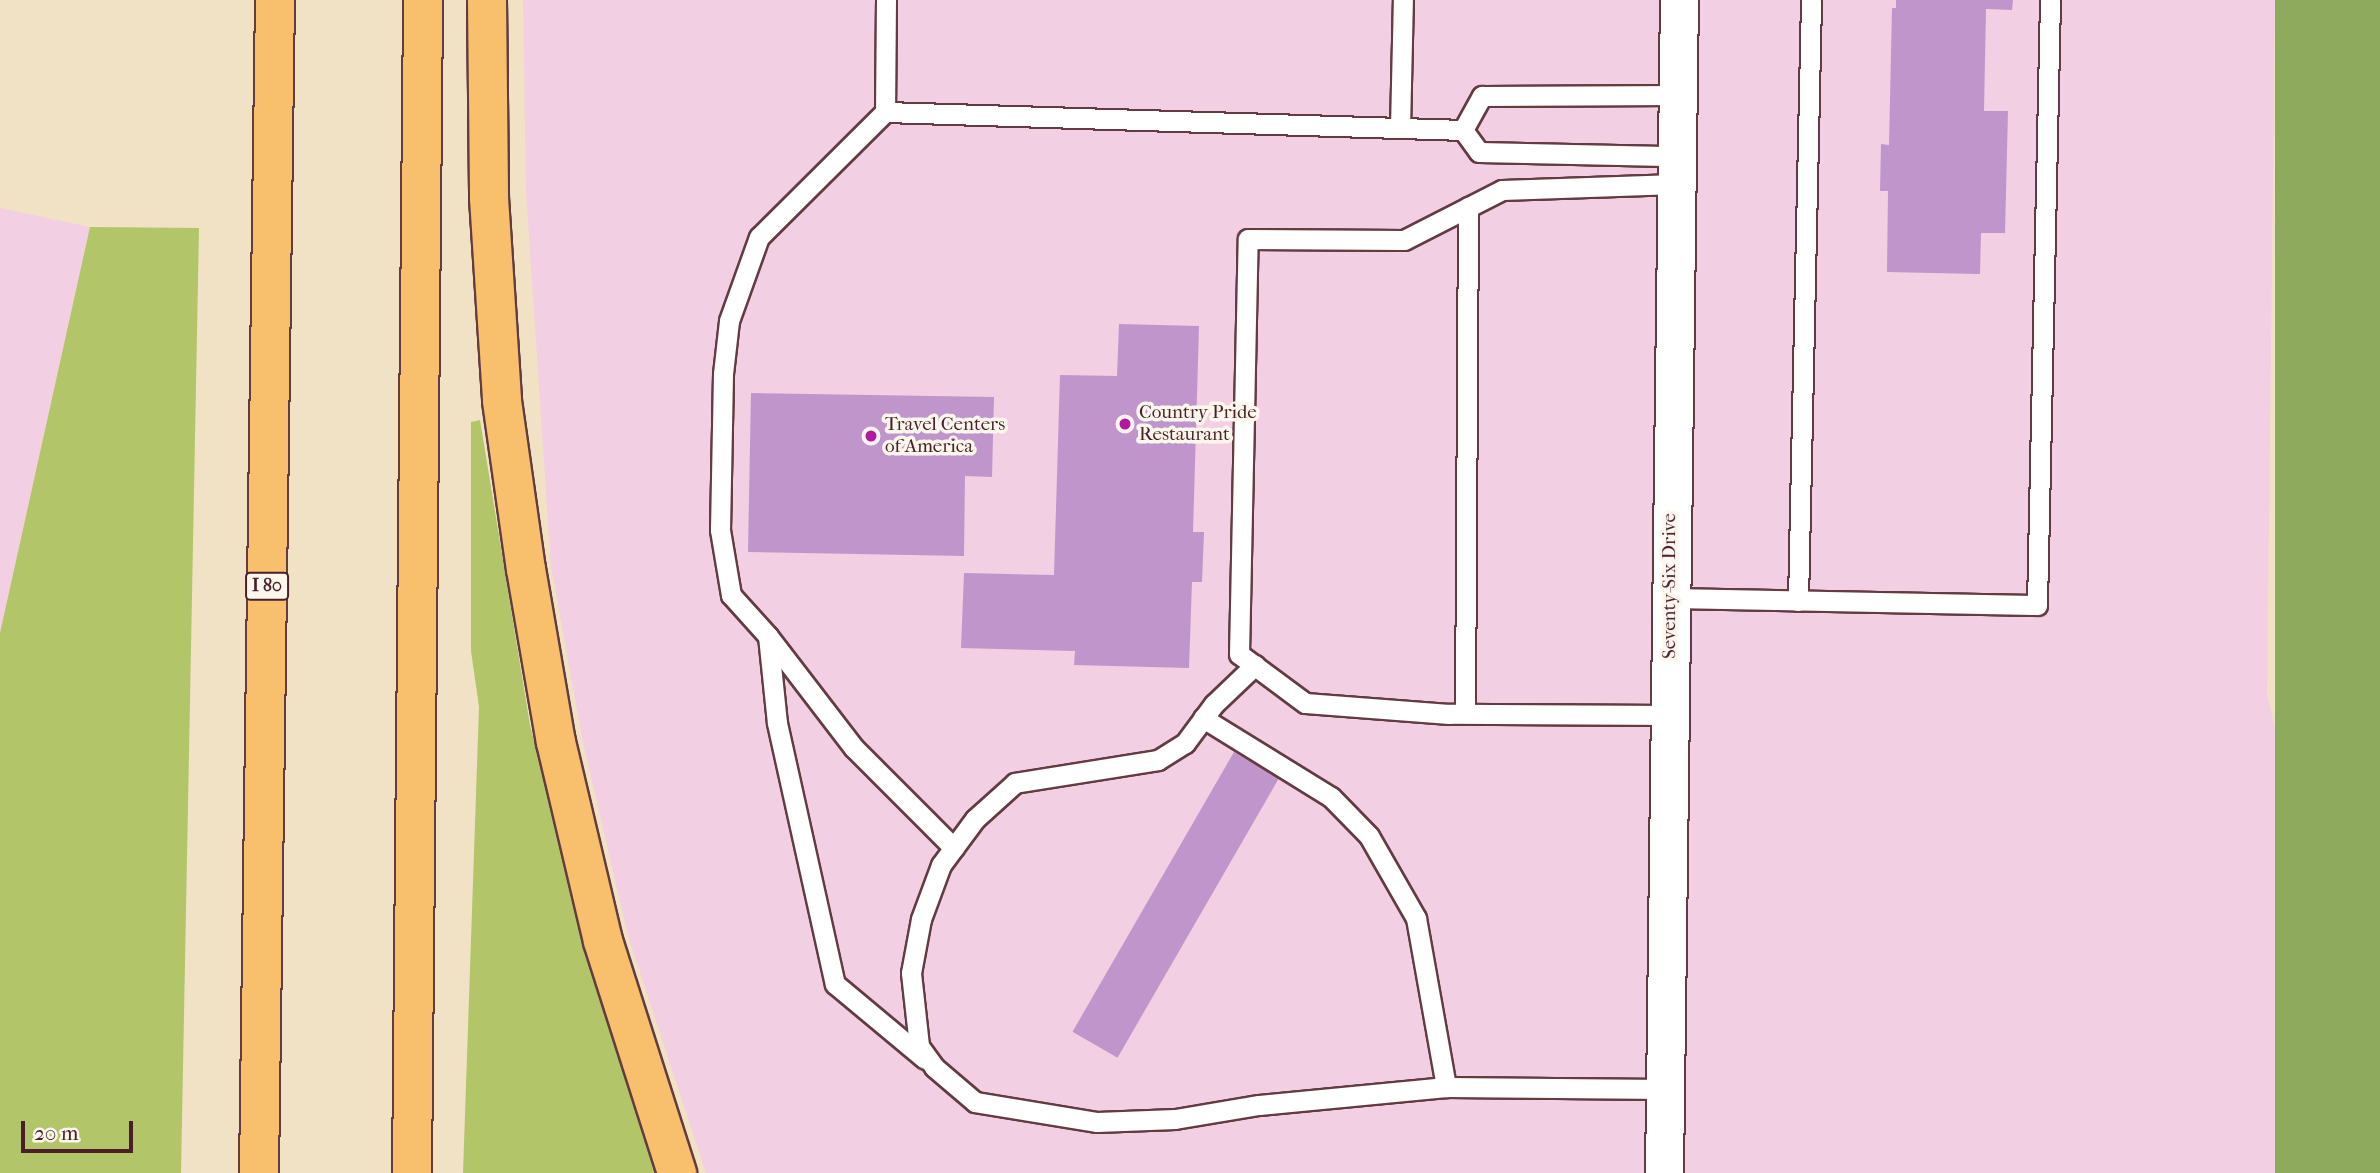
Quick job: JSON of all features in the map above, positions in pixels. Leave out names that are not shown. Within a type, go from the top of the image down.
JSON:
[{"type":"highway","name":"I 80","points":[[259,1173],[275,0]]},
{"type":"highway","points":[[412,1173],[423,0]]},
{"type":"highway","points":[[487,0],[489,198],[502,401],[526,569],[556,741],[603,941],[677,1173]]},
{"type":"street","name":"Seventy-Six Drive","points":[[1664,1173],[1670,715],[1668,598],[1679,0]]},
{"type":"lane","points":[[887,0],[885,112],[760,237],[730,321],[723,374],[720,530],[731,595],[768,636],[854,748],[954,848]]},
{"type":"lane","points":[[1400,128],[1403,0]]},
{"type":"lane","points":[[1798,601],[1811,0]]},
{"type":"lane","points":[[1668,598],[2037,606],[2050,0]]},
{"type":"lane","points":[[1462,130],[1482,96],[1677,95]]},
{"type":"lane","points":[[885,112],[1462,130]]},
{"type":"lane","points":[[1462,130],[1479,152],[1677,170]]},
{"type":"lane","points":[[1670,715],[1465,713],[1305,703],[1239,654],[1248,239],[1404,240],[1502,190],[1677,170]]},
{"type":"lane","points":[[1465,713],[1468,207]]},
{"type":"lane","points":[[768,636],[777,723],[835,984],[975,1102],[1097,1122],[1175,1119],[1259,1105],[1446,1087],[1665,1089]]},
{"type":"lane","points":[[934,1067],[919,1046],[911,973],[921,919],[941,865],[975,820],[1015,783],[1158,760],[1185,743],[1203,718],[1255,665]]},
{"type":"lane","points":[[1203,718],[1331,797],[1369,836],[1416,918],[1446,1087]]},
{"type":"shaded area","points":[[523,0],[2275,0],[2267,694],[2380,1173],[706,1173],[628,936],[582,738],[551,566],[526,192]]},
{"type":"shaded area","points":[[0,208],[90,227],[0,633]]},
{"type":"green space","points":[[2275,0],[2380,0],[2380,1173],[2275,1173]]},
{"type":"green space","points":[[90,227],[199,228],[181,1173],[0,1173],[0,633]]},
{"type":"green space","points":[[480,420],[530,725],[603,1008],[658,1173],[463,1173],[479,707],[471,651],[471,422]]},
{"type":"building","points":[[1896,0],[2013,0],[2012,10],[1986,9],[1984,111],[2008,111],[2005,233],[1981,233],[1980,274],[1887,272],[1888,191],[1880,191],[1881,144],[1889,145],[1892,8],[1896,8]]},
{"type":"building","points":[[1119,324],[1199,326],[1193,532],[1204,532],[1202,582],[1192,582],[1189,668],[1074,665],[1075,651],[961,648],[964,573],[1054,575],[1060,375],[1117,376]]},
{"type":"building","name":"Travel Centers of America","points":[[751,393],[994,397],[992,477],[965,476],[964,556],[748,552]]},
{"type":"building","points":[[1234,752],[1279,778],[1118,1058],[1072,1032]]},
{"type":"place","name":"Country Pride Restaurant","points":[[1125,424]]},
{"type":"place","name":"Travel Centers of America","points":[[871,436]]}]
